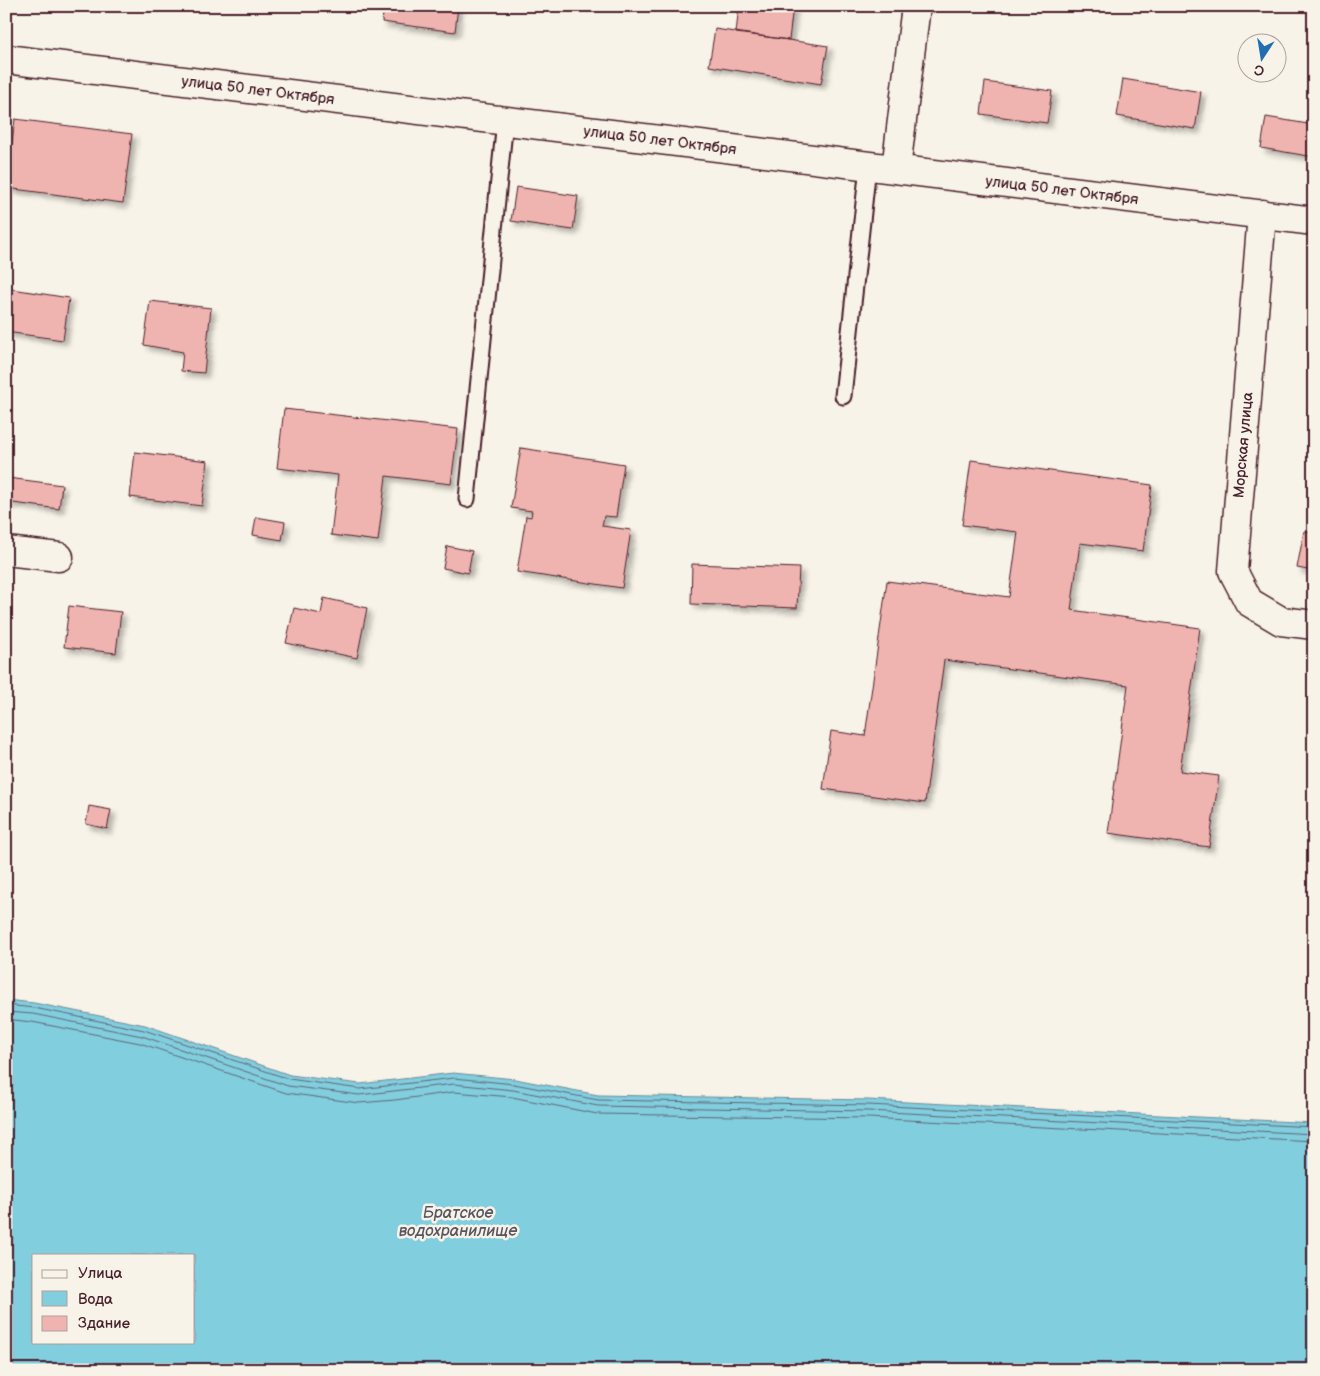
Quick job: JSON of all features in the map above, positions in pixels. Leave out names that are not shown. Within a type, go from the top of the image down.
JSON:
[{"type":"street","points":[[896,169],[916,6]]},
{"type":"street","name":"улица 50 лет Октября","points":[[6,59],[1314,221]]},
{"type":"street","name":"Морская улица","points":[[1262,214],[1233,572],[1249,602],[1281,621],[1314,625]]},
{"type":"street","points":[[6,551],[59,557]]},
{"type":"lane","points":[[467,499],[505,120]]},
{"type":"lane","points":[[843,396],[868,166]]},
{"type":"water","name":"Братское водохранилище","points":[[6,1000],[34,1003],[145,1025],[290,1075],[360,1084],[453,1073],[515,1079],[598,1095],[868,1100],[1314,1123],[1314,1370],[6,1370]]},
{"type":"building","points":[[384,6],[458,6],[455,32],[382,22]]},
{"type":"building","points":[[739,6],[793,6],[789,40],[736,33]]},
{"type":"building","points":[[715,29],[828,46],[821,84],[709,66]]},
{"type":"building","points":[[1123,79],[1201,92],[1195,129],[1117,116]]},
{"type":"building","points":[[985,82],[1052,91],[1047,123],[981,114]]},
{"type":"building","points":[[1266,117],[1314,125],[1314,157],[1261,148]]},
{"type":"building","points":[[15,119],[132,134],[123,203],[6,188]]},
{"type":"building","points":[[516,187],[578,196],[573,230],[511,221]]},
{"type":"building","points":[[6,288],[69,298],[63,340],[6,332]]},
{"type":"building","points":[[150,301],[211,308],[204,373],[181,371],[183,352],[144,345]]},
{"type":"building","points":[[284,409],[458,429],[451,484],[386,476],[378,541],[331,535],[338,475],[277,468]]},
{"type":"building","points":[[521,448],[624,464],[616,517],[604,516],[602,526],[631,530],[622,588],[517,572],[526,516],[531,517],[532,511],[511,508]]},
{"type":"building","points":[[135,452],[208,461],[202,506],[130,497]]},
{"type":"building","points":[[971,460],[1152,485],[1143,551],[1080,543],[1071,610],[1200,628],[1180,771],[1219,776],[1209,847],[1108,833],[1128,685],[944,660],[925,803],[823,789],[831,731],[865,736],[887,581],[1009,597],[1018,532],[962,525]]},
{"type":"building","points":[[8,478],[62,485],[59,509],[6,502]]},
{"type":"building","points":[[256,517],[285,522],[282,540],[253,535]]},
{"type":"building","points":[[1304,531],[1314,532],[1314,571],[1297,568]]},
{"type":"building","points":[[447,546],[472,551],[468,573],[443,568]]},
{"type":"building","points":[[692,564],[799,568],[797,608],[691,604]]},
{"type":"building","points":[[324,598],[367,608],[357,658],[286,643],[294,608],[321,614]]},
{"type":"building","points":[[69,606],[121,612],[116,653],[64,647]]},
{"type":"building","points":[[89,806],[111,810],[107,829],[86,824]]}]
